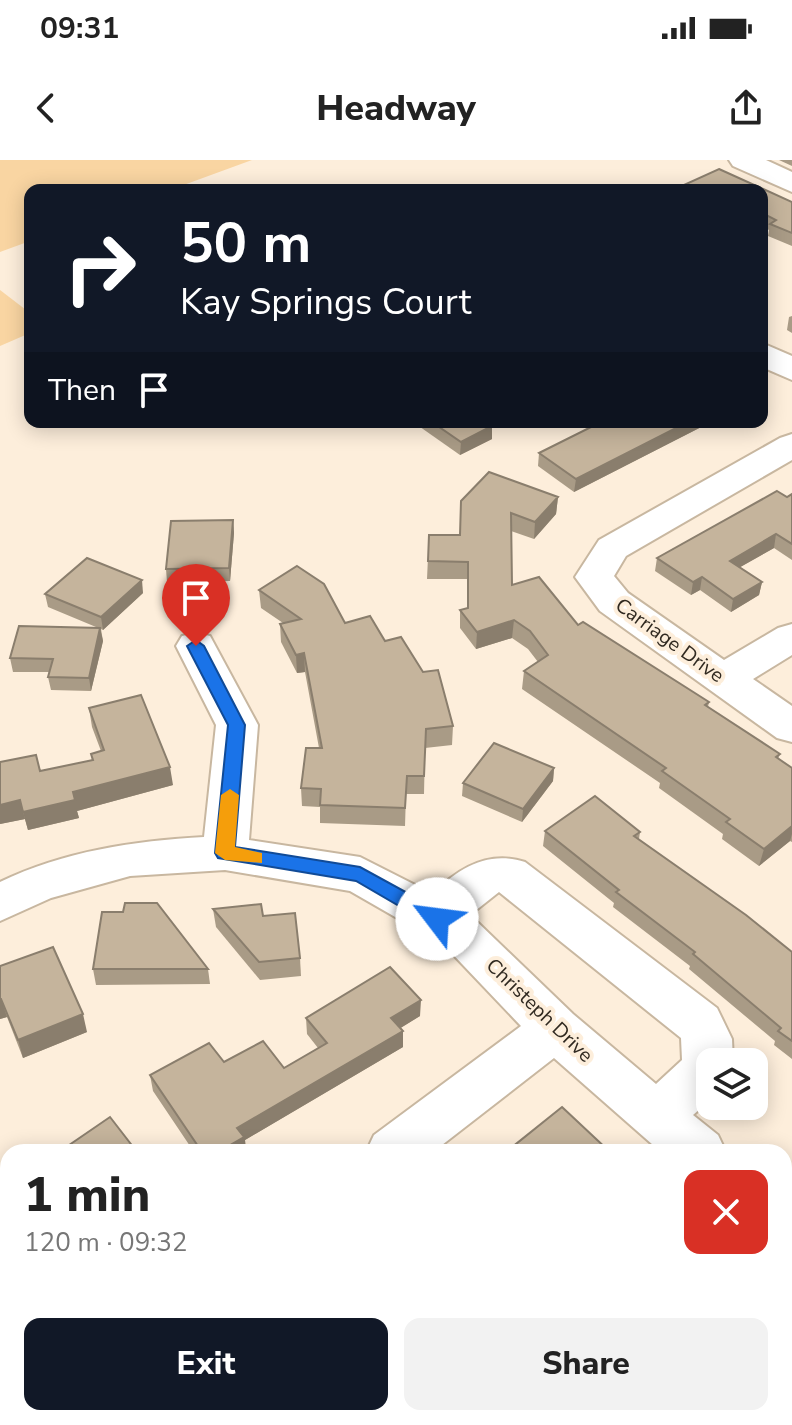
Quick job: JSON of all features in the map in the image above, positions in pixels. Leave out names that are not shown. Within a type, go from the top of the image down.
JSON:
[{"type":"street","points":[[743,160],[792,183]]},
{"type":"street","points":[[768,356],[792,370]]},
{"type":"street","name":"Carriage Drive","points":[[792,445],[612,548],[594,577],[614,602],[792,727]]},
{"type":"street","points":[[723,679],[792,637]]},
{"type":"street","points":[[196,646],[237,725],[225,853]]},
{"type":"street","name":"Christeph Drive","points":[[0,903],[38,884],[130,859],[225,853],[360,875],[461,932],[555,1029],[690,1144]]},
{"type":"street","points":[[437,919],[475,882],[496,873],[509,874],[699,1023],[710,1039],[711,1058],[706,1070],[656,1115]]},
{"type":"street","points":[[404,1144],[555,1029]]},
{"type":"shaded area","points":[[0,160],[252,160],[186,184],[24,184],[24,243],[0,252]]},
{"type":"shaded area","points":[[0,290],[24,308],[24,336],[0,346]]},
{"type":"building","points":[[719,169],[752,184],[686,184]]},
{"type":"building","points":[[768,191],[792,202],[792,233],[770,224],[776,220],[768,216]]},
{"type":"building","points":[[441,428],[488,428],[461,442]]},
{"type":"building","points":[[589,428],[676,428],[576,479],[539,453]]},
{"type":"building","points":[[489,472],[558,497],[535,522],[511,513],[512,585],[539,577],[578,625],[583,622],[709,702],[705,705],[780,754],[776,757],[792,768],[792,826],[764,849],[726,822],[730,819],[662,771],[666,768],[524,671],[548,655],[530,631],[514,620],[477,632],[460,610],[468,608],[468,562],[428,561],[429,535],[460,535],[461,501]]},
{"type":"building","points":[[777,491],[787,497],[792,494],[792,544],[776,534],[730,561],[762,582],[733,599],[702,577],[693,582],[657,558]]},
{"type":"building","points":[[233,520],[229,568],[166,569],[171,521]]},
{"type":"building","points":[[87,558],[142,580],[101,617],[45,594]]},
{"type":"building","points":[[297,566],[324,584],[345,623],[370,616],[385,641],[401,637],[423,672],[438,670],[453,726],[426,729],[424,776],[407,776],[405,808],[320,805],[321,789],[301,788],[306,748],[322,748],[304,653],[296,655],[280,624],[301,619],[259,590]]},
{"type":"building","points":[[19,626],[100,628],[89,678],[48,677],[53,659],[10,658]]},
{"type":"building","points":[[141,695],[170,767],[73,792],[75,800],[23,812],[20,800],[0,805],[0,762],[36,755],[40,771],[93,760],[91,754],[104,750],[89,708]]},
{"type":"building","points":[[494,743],[554,768],[523,809],[463,783]]},
{"type":"building","points":[[595,796],[640,832],[634,836],[746,915],[792,952],[792,1041],[778,1031],[781,1028],[693,954],[695,952],[616,892],[619,890],[545,831]]},
{"type":"building","points":[[125,903],[157,903],[208,969],[93,969],[102,912],[123,912]]},
{"type":"building","points":[[261,904],[263,916],[295,913],[300,958],[259,962],[213,909]]},
{"type":"building","points":[[53,947],[83,1014],[18,1040],[0,999],[0,966]]},
{"type":"building","points":[[390,967],[421,1000],[391,1018],[403,1031],[237,1128],[244,1137],[232,1144],[197,1144],[150,1075],[209,1043],[224,1062],[263,1041],[284,1068],[327,1043],[306,1018]]},
{"type":"building","points":[[562,1107],[601,1144],[516,1144]]},
{"type":"building","points":[[110,1117],[131,1144],[71,1144]]},
{"type":"slow traffic","points":[[230,795],[225,853],[255,858]]},
{"type":"route","points":[[196,646],[237,725],[225,853],[360,875],[437,919]]}]
